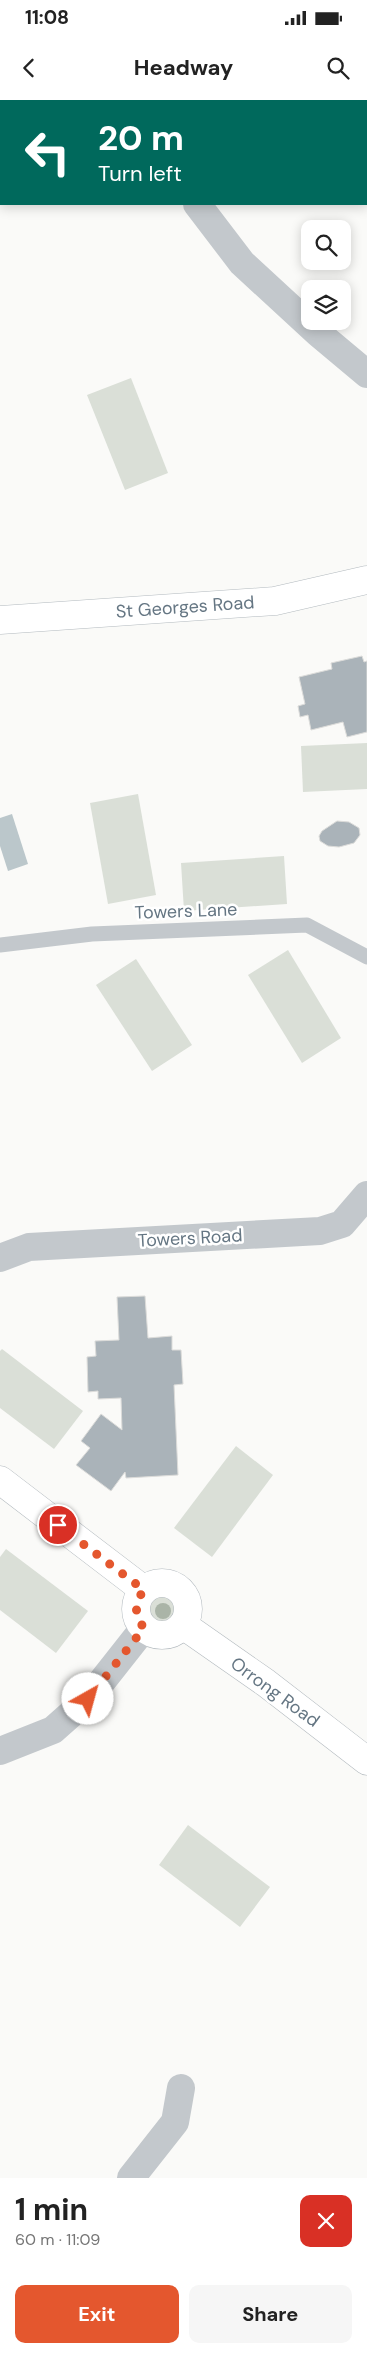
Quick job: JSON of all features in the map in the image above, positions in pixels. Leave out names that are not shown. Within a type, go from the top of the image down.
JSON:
[{"type":"street","points":[[198,205],[242,264],[318,333],[367,374]]},
{"type":"street","name":"St Georges Road","points":[[0,620],[275,600],[367,580]]},
{"type":"street","name":"Towers Road","points":[[0,1258],[29,1247],[320,1231],[342,1224],[367,1194]]},
{"type":"street","points":[[0,1480],[144,1590]]},
{"type":"street","points":[[168,1583],[182,1592],[188,1608],[183,1624],[171,1634],[164,1635],[157,1635],[144,1628],[139,1621],[136,1605],[144,1590],[151,1585],[168,1583]]},
{"type":"street","name":"Orrong Road","points":[[183,1624],[266,1683],[367,1760]]},
{"type":"street","points":[[0,1751],[53,1730],[88,1699],[144,1628]]},
{"type":"street","points":[[131,2178],[175,2122],[182,2088]]},
{"type":"lane","name":"Towers Lane","points":[[0,945],[92,934],[307,924],[367,957]]},
{"type":"shaded area","points":[[131,378],[168,473],[125,490],[87,395]]},
{"type":"shaded area","points":[[367,743],[367,789],[303,792],[301,746]]},
{"type":"shaded area","points":[[138,794],[156,895],[108,904],[90,803]]},
{"type":"shaded area","points":[[12,814],[28,864],[8,871],[0,846],[0,818]]},
{"type":"shaded area","points":[[284,856],[287,904],[184,911],[181,863]]},
{"type":"shaded area","points":[[288,950],[341,1038],[302,1063],[248,975]]},
{"type":"shaded area","points":[[136,959],[192,1045],[152,1071],[96,985]]},
{"type":"shaded area","points":[[2,1349],[83,1411],[54,1449],[0,1408],[0,1351]]},
{"type":"shaded area","points":[[236,1446],[273,1475],[212,1557],[174,1528]]},
{"type":"shaded area","points":[[6,1549],[88,1611],[56,1653],[0,1610],[0,1557]]},
{"type":"shaded area","points":[[162,1592],[173,1596],[177,1607],[173,1618],[162,1622],[151,1618],[147,1607],[151,1596]]},
{"type":"shaded area","points":[[188,1825],[270,1887],[240,1927],[159,1865]]},
{"type":"building","points":[[362,656],[364,662],[367,661],[367,732],[347,737],[343,722],[311,730],[308,715],[300,717],[298,706],[305,704],[299,677],[332,669],[331,663]]},
{"type":"building","points":[[337,821],[349,822],[359,828],[360,835],[354,843],[339,847],[328,846],[320,841],[319,836],[322,831]]},
{"type":"building","points":[[145,1296],[148,1338],[172,1336],[172,1350],[181,1350],[183,1384],[174,1385],[178,1475],[126,1478],[125,1472],[111,1491],[76,1465],[90,1448],[81,1441],[101,1414],[122,1430],[121,1398],[98,1399],[98,1391],[88,1392],[87,1357],[96,1356],[95,1341],[119,1340],[117,1297]]},
{"type":"route","points":[[58,1525],[144,1590],[136,1605],[136,1613],[144,1628],[88,1699]]}]
